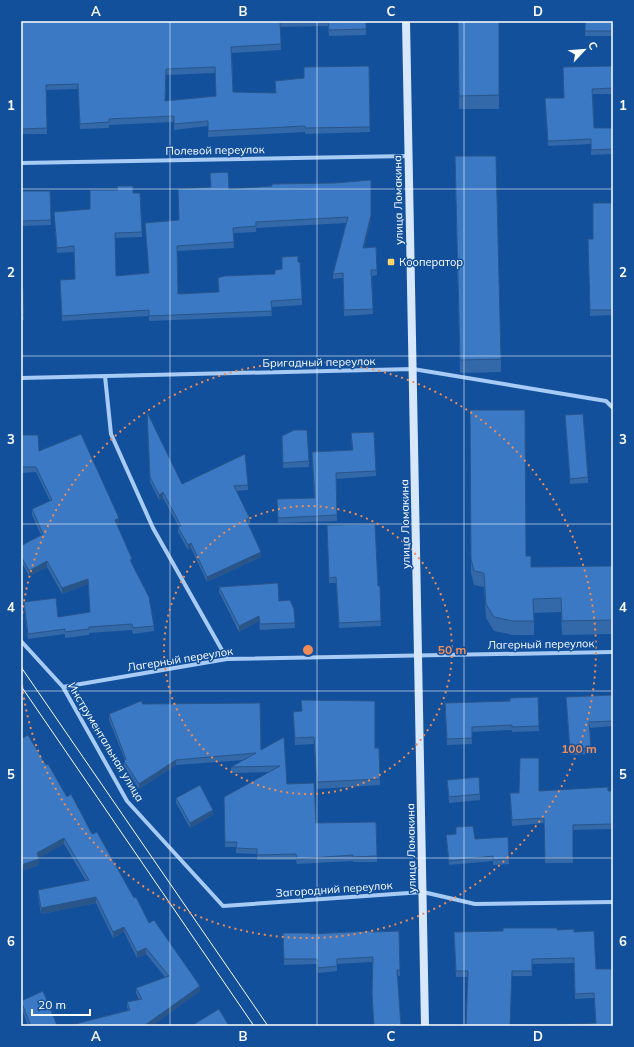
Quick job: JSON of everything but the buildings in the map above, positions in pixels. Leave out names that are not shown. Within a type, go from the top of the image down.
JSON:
[{"type":"main road","name":"улица Ломакина","points":[[406,21],[425,1026]]},
{"type":"street","name":"Полевой переулок","points":[[21,163],[408,156]]},
{"type":"street","name":"Бригадный переулок","points":[[21,378],[413,369],[606,401],[613,408]]},
{"type":"street","points":[[105,376],[111,434],[153,528],[227,659]]},
{"type":"street","name":"Инструментальная улица","points":[[21,641],[63,686],[127,801],[223,906]]},
{"type":"street","name":"Лагерный переулок","points":[[63,686],[227,659],[613,652]]},
{"type":"street","name":"Загородний переулок","points":[[223,906],[423,892],[475,904],[613,902]]},
{"type":"tram line","points":[[21,667],[268,1026]]},
{"type":"tram line","points":[[21,686],[254,1026]]},
{"type":"place","name":"Кооператор","points":[[391,262]]}]
